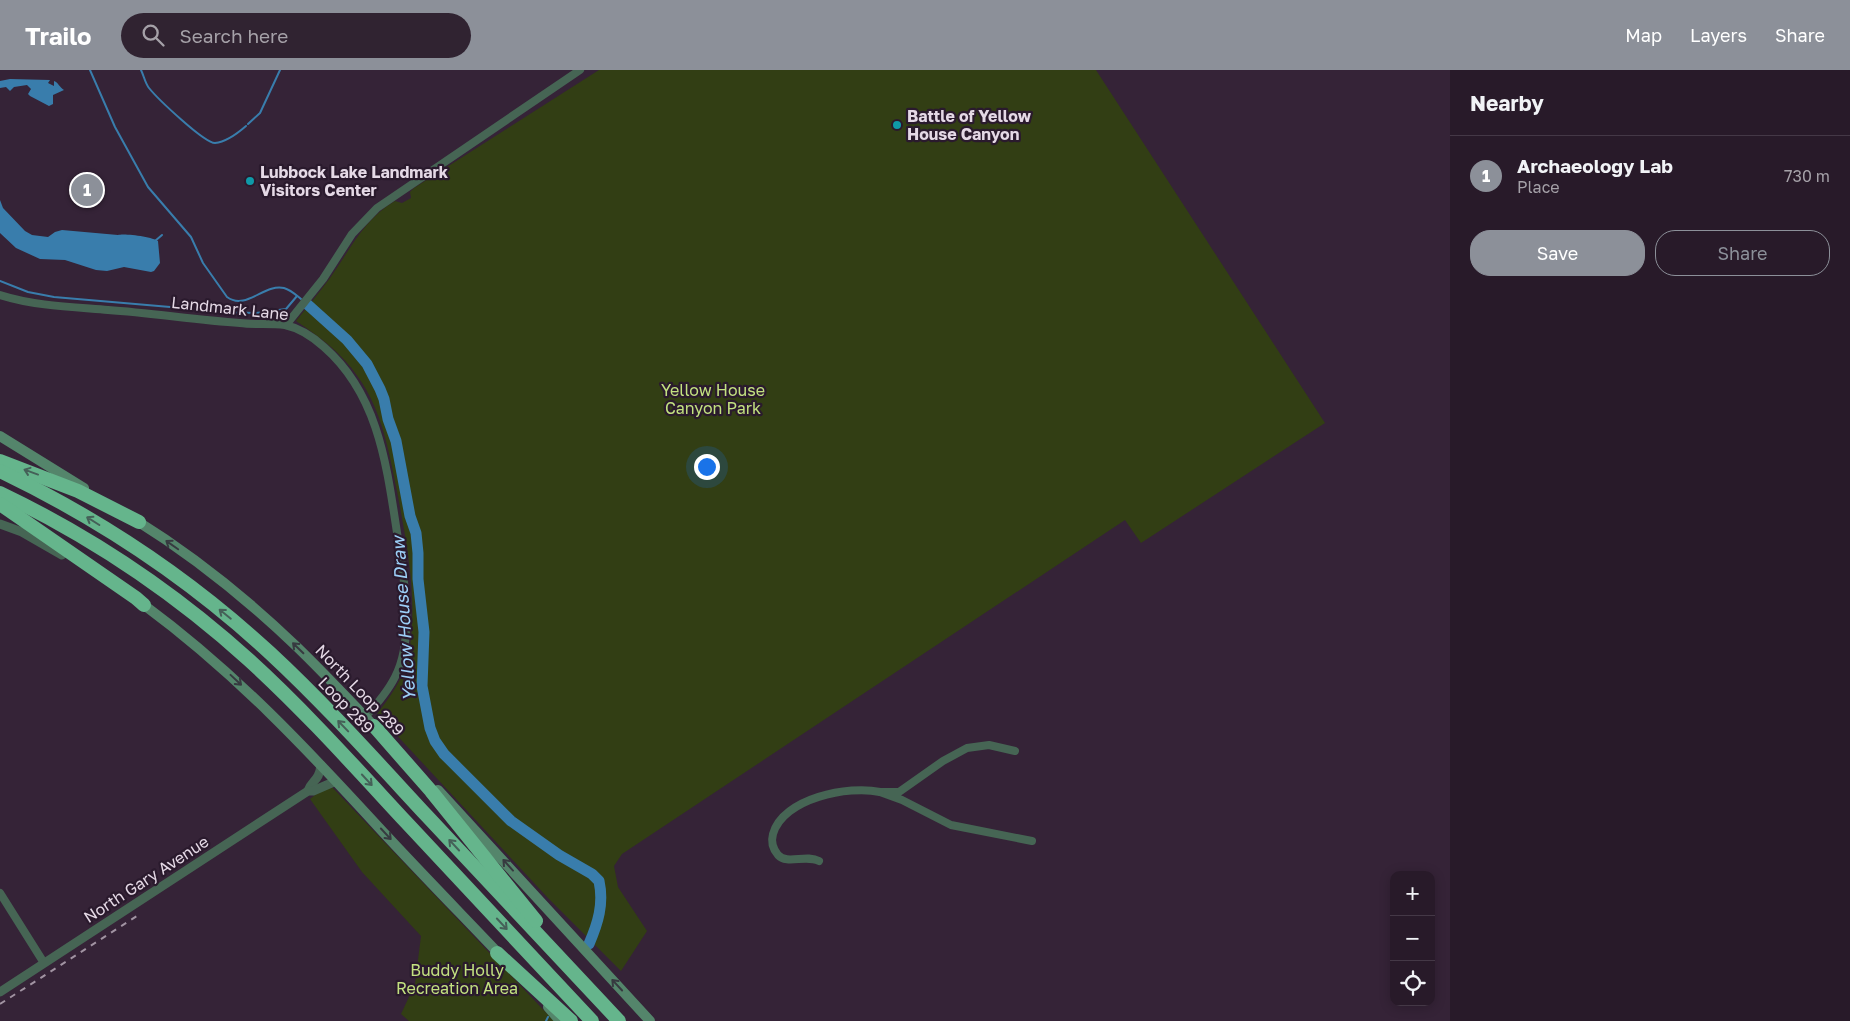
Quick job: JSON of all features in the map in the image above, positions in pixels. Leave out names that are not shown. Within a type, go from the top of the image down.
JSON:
[{"type":"highway","points":[[0,461],[78,491],[139,522]]},
{"type":"highway","name":"Loop 289","points":[[0,471],[58,501],[134,547],[188,585],[250,635],[326,709],[619,1021]]},
{"type":"highway","points":[[0,493],[75,533],[132,569],[205,622],[248,659],[308,716],[592,1021]]},
{"type":"highway","points":[[0,504],[144,605]]},
{"type":"highway","points":[[370,721],[455,820],[580,979]]},
{"type":"highway","points":[[497,953],[570,1021]]},
{"type":"main road","name":"North Loop 289","points":[[0,436],[139,522],[174,546],[242,598],[295,645],[490,845],[650,1021]]},
{"type":"main road","points":[[144,605],[193,642],[255,697],[321,764],[560,1021]]},
{"type":"street","points":[[286,325],[323,279],[358,227],[377,208],[580,70]]},
{"type":"street","name":"Landmark Lane","points":[[0,295],[49,305],[141,312],[239,324],[286,325],[306,333],[316,340],[350,374],[362,394],[378,432],[399,547],[405,598],[406,623],[404,644],[396,676],[377,704],[370,721]]},
{"type":"street","points":[[0,524],[22,532],[43,543],[144,605]]},
{"type":"street","points":[[818,861],[804,857],[787,860],[778,855],[773,845],[772,837],[780,819],[802,803],[836,793],[857,790],[899,792],[943,760],[967,748],[989,744],[1015,751]]},
{"type":"street","name":"North Gary Avenue","points":[[308,791],[319,776],[321,764]]},
{"type":"street","name":"North Gary Avenue","points":[[0,992],[308,791],[313,791],[336,781]]},
{"type":"street","points":[[880,792],[902,800],[951,825],[1032,842]]},
{"type":"street","points":[[0,893],[44,963]]},
{"type":"green space","name":"Yellow House Canyon Park","points":[[599,70],[1096,70],[1325,423],[1141,543],[1125,520],[622,854],[614,866],[618,887],[647,931],[621,971],[548,898],[377,714],[403,673],[408,658],[411,637],[412,595],[410,574],[394,476],[384,432],[366,390],[352,368],[338,353],[296,321],[330,278],[366,226],[384,208],[395,201],[402,203],[411,198],[410,192],[414,188]]},
{"type":"green space","name":"Buddy Holly Recreation Area","points":[[325,787],[332,787],[554,1021],[409,1021],[401,1014],[415,984],[421,936],[362,872],[310,799]]},
{"type":"water","points":[[10,79],[50,80],[48,83],[54,86],[54,81],[64,90],[53,95],[53,104],[49,106],[30,96],[28,94],[31,89],[27,85],[14,87],[10,91],[6,87],[0,88],[0,81]]},
{"type":"water","points":[[0,200],[3,208],[25,231],[32,235],[48,237],[62,230],[145,237],[158,241],[160,263],[151,272],[124,267],[107,271],[96,270],[65,260],[40,259],[16,248],[0,233]]},
{"type":"waterway","name":"Yellow House Draw","points":[[90,70],[115,127],[148,187],[191,237],[203,263],[227,297],[241,301],[270,289],[284,288],[301,299]]},
{"type":"waterway","name":"Yellow House Draw","points":[[141,70],[148,86],[154,93],[181,119],[209,141],[215,143],[223,141],[246,126]]},
{"type":"waterway","name":"Yellow House Draw","points":[[248,124],[260,113],[280,70]]},
{"type":"waterway","points":[[155,241],[162,235]]},
{"type":"waterway","points":[[0,281],[28,292],[54,297],[205,310]]},
{"type":"waterway","points":[[218,312],[256,313],[286,309],[297,296]]},
{"type":"waterway","name":"Yellow House Draw","points":[[307,304],[347,340],[367,364],[384,399],[388,419],[396,441],[410,516],[416,533],[418,579],[424,632],[422,686],[430,728],[435,741],[444,754],[511,821],[559,855],[592,874],[599,881],[601,898],[599,913],[589,944]]},
{"type":"waterway","name":"Yellow House Draw","points":[[546,1021],[548,1017]]},
{"type":"railway","points":[[0,1004],[137,916]]},
{"type":"place","name":"Battle of Yellow House Canyon","points":[[897,125]]},
{"type":"place","name":"Lubbock Lake Landmark Visitors Center","points":[[250,181]]},
{"type":"place","name":"Archaeology Lab","points":[[87,190]]}]
